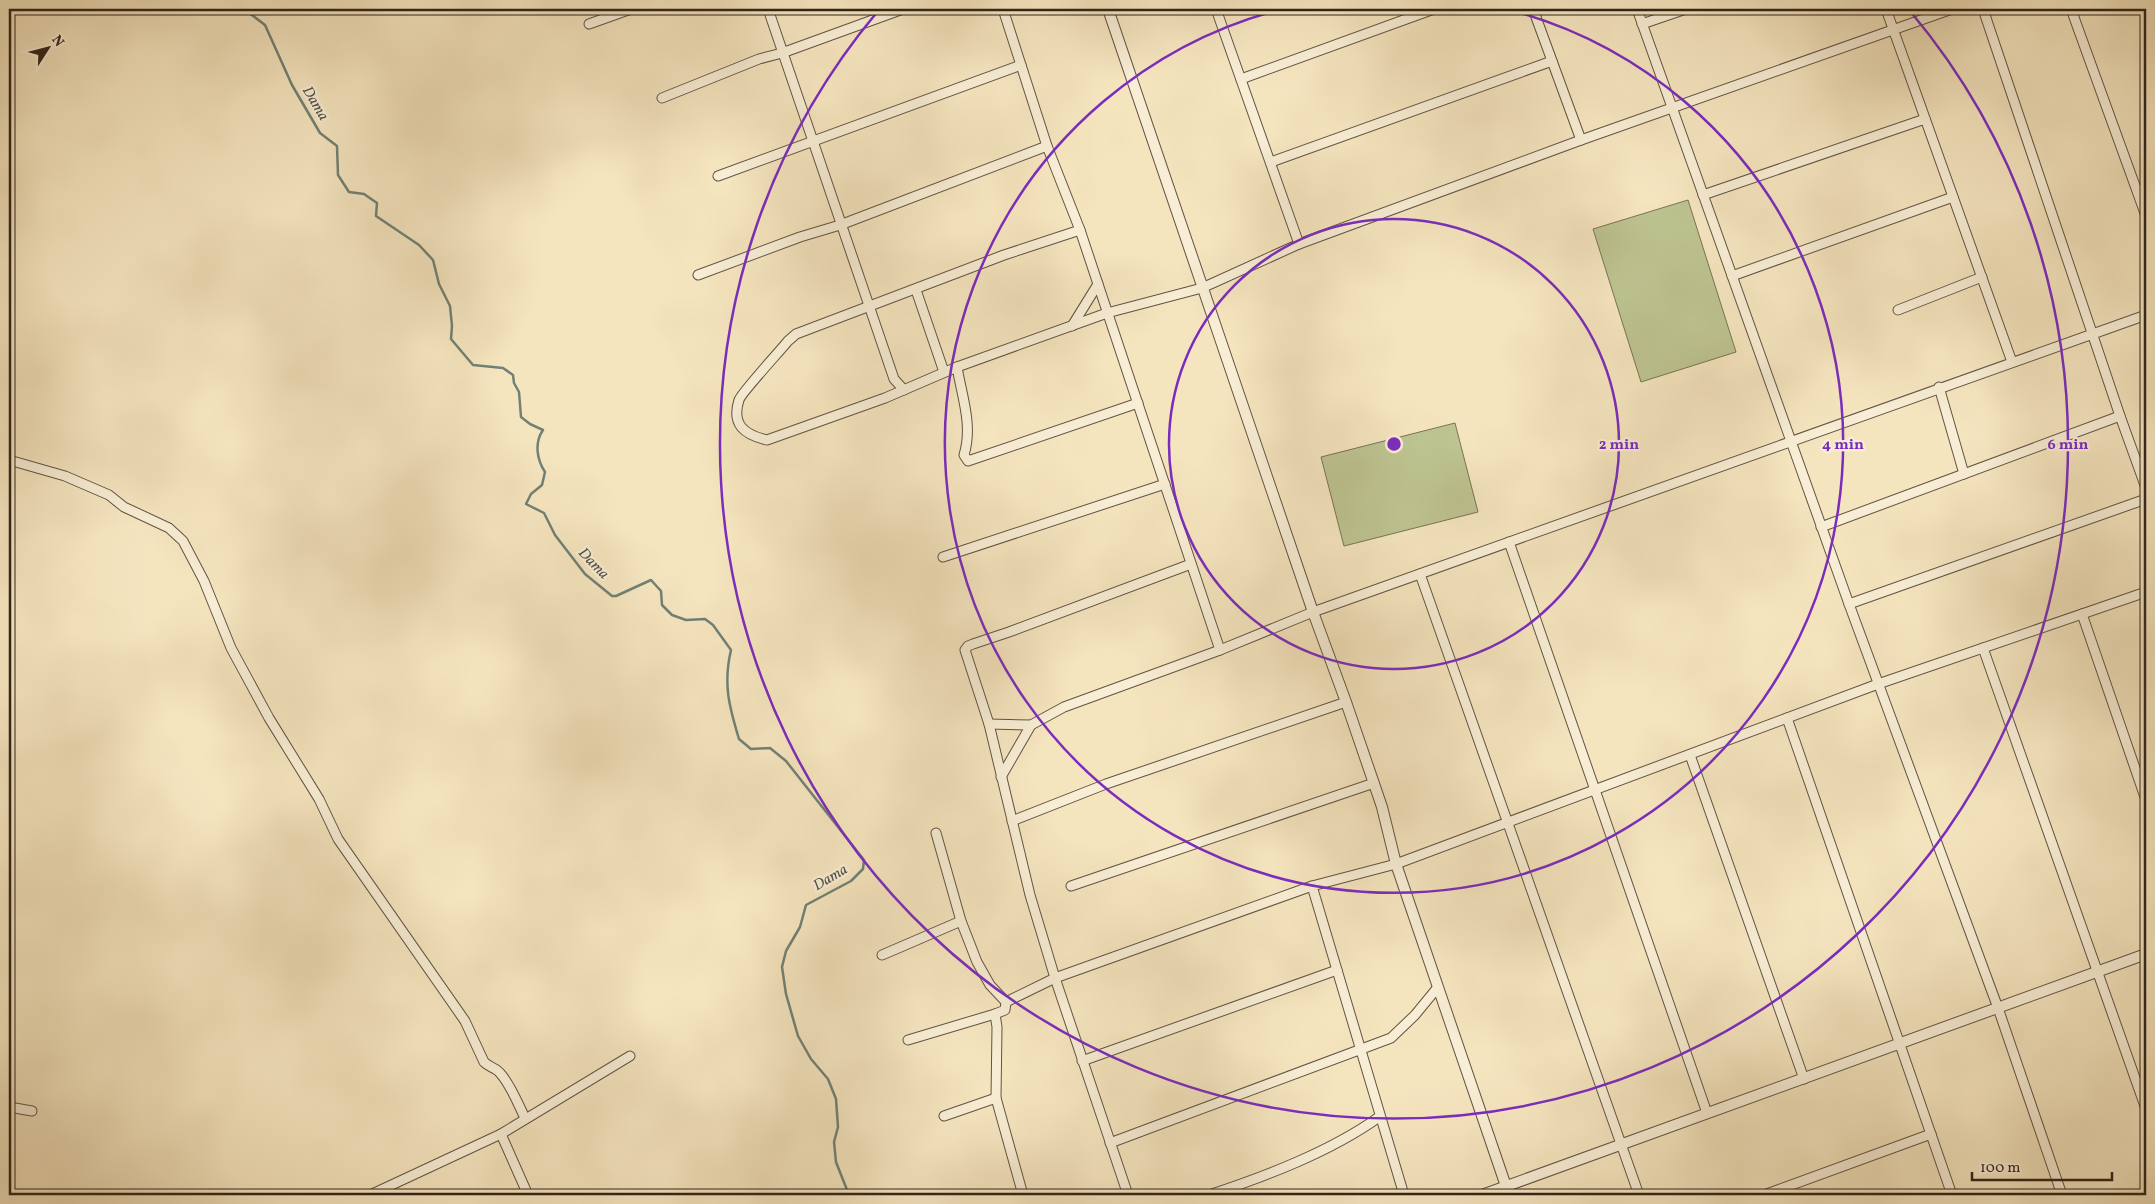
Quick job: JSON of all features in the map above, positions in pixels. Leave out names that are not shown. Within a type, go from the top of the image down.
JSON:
[{"type":"street","points":[[589,24],[631,9]]},
{"type":"street","points":[[768,9],[814,141],[840,225],[894,378],[904,390]]},
{"type":"street","points":[[662,98],[759,59],[903,9]]},
{"type":"street","points":[[1003,9],[1047,146],[1080,230],[1220,650]]},
{"type":"street","points":[[1108,9],[1313,612],[1374,783],[1396,864],[1508,1191]]},
{"type":"street","points":[[1216,9],[1299,244]]},
{"type":"street","points":[[1241,79],[1434,9]]},
{"type":"street","points":[[1533,9],[1581,140]]},
{"type":"street","points":[[1636,9],[1821,527],[1998,1008],[2062,1195]]},
{"type":"street","points":[[1642,24],[1686,9]]},
{"type":"street","points":[[1886,9],[2012,362]]},
{"type":"street","points":[[1080,230],[1004,255],[796,334],[739,399],[737,419],[742,429],[752,437],[767,440],[885,398],[957,367],[1108,313],[1202,288],[1299,244],[1581,140],[1952,9]]},
{"type":"street","points":[[1983,9],[2146,488]]},
{"type":"street","points":[[2071,9],[2146,216]]},
{"type":"street","points":[[1271,162],[1552,61]]},
{"type":"street","points":[[718,176],[1021,65]]},
{"type":"street","points":[[1703,195],[1925,119]]},
{"type":"street","points":[[698,275],[800,237],[840,225],[1047,146]]},
{"type":"street","points":[[1732,276],[1953,197]]},
{"type":"street","points":[[1898,310],[1982,277]]},
{"type":"street","points":[[1072,326],[1098,284]]},
{"type":"street","points":[[916,290],[944,372]]},
{"type":"street","points":[[1001,777],[1031,726],[1064,707],[1220,650],[1313,612],[1790,440],[2146,315]]},
{"type":"street","points":[[957,367],[968,422],[969,440],[964,455],[968,461],[1138,403]]},
{"type":"street","points":[[1940,388],[1964,474]]},
{"type":"street","points":[[1821,527],[2120,416]]},
{"type":"street","points":[[9,460],[65,476],[110,496],[124,507],[169,528],[183,541],[204,581],[231,648],[269,718],[322,805],[338,839],[465,1021],[484,1062],[489,1068],[500,1072],[525,1118]]},
{"type":"street","points":[[943,557],[1164,484]]},
{"type":"street","points":[[1849,604],[2146,499]]},
{"type":"street","points":[[1509,542],[1707,1113]]},
{"type":"street","points":[[1128,1195],[1082,1061],[1030,895],[989,724],[965,650],[968,646],[1191,564]]},
{"type":"street","points":[[1420,574],[1639,1195]]},
{"type":"street","points":[[908,1040],[995,1014],[1004,1010],[1006,1002],[1055,978],[1312,886],[1396,864],[1878,684],[2146,592]]},
{"type":"street","points":[[2082,614],[2146,800]]},
{"type":"street","points":[[1983,648],[2099,971],[2146,1109]]},
{"type":"street","points":[[1012,821],[1106,784],[1346,702]]},
{"type":"street","points":[[1787,718],[1952,1195]]},
{"type":"street","points":[[989,724],[1031,726]]},
{"type":"street","points":[[1690,755],[1804,1079]]},
{"type":"street","points":[[1071,886],[1374,783]]},
{"type":"street","points":[[936,833],[960,922],[977,962],[990,985],[1006,1002]]},
{"type":"street","points":[[1312,886],[1361,1049],[1379,1117],[1404,1195]]},
{"type":"street","points":[[882,955],[960,922]]},
{"type":"street","points":[[1482,1195],[1508,1191],[1707,1113],[2146,954]]},
{"type":"street","points":[[1082,1061],[1337,970]]},
{"type":"street","points":[[1110,1142],[1390,1038],[1415,1015],[1438,987]]},
{"type":"street","points":[[995,1014],[998,1027],[996,1098],[1023,1195]]},
{"type":"street","points":[[370,1195],[501,1134],[630,1056]]},
{"type":"street","points":[[944,1116],[996,1098]]},
{"type":"street","points":[[9,1107],[32,1111]]},
{"type":"street","points":[[1209,1195],[1248,1182],[1342,1141],[1379,1117]]},
{"type":"street","points":[[501,1134],[528,1195]]},
{"type":"street","points":[[1764,1195],[1931,1134]]},
{"type":"green space","points":[[1688,200],[1736,352],[1641,382],[1593,229]]},
{"type":"green space","points":[[1455,423],[1478,512],[1344,546],[1321,457]]},
{"type":"waterway","name":"Dama","points":[[244,9],[265,25],[292,85],[320,133],[337,146],[338,175],[349,192],[364,194],[377,203],[376,216],[419,245],[433,260],[439,284],[450,306],[451,339],[473,365],[503,368],[513,375],[514,383],[519,392],[521,417],[543,430],[538,440],[538,451],[540,462],[545,472],[542,485],[531,494],[526,504],[544,513],[555,535],[585,574],[612,596],[616,596],[651,580],[661,591],[662,605],[672,615],[686,620],[705,619],[713,625],[731,650],[727,684],[732,716],[739,739],[751,749],[770,748],[786,761],[864,860],[863,869],[851,881],[806,905],[800,927],[786,951],[782,967],[786,994],[798,1036],[811,1059],[828,1079],[836,1099],[838,1127],[834,1142],[836,1162],[849,1195]]}]
